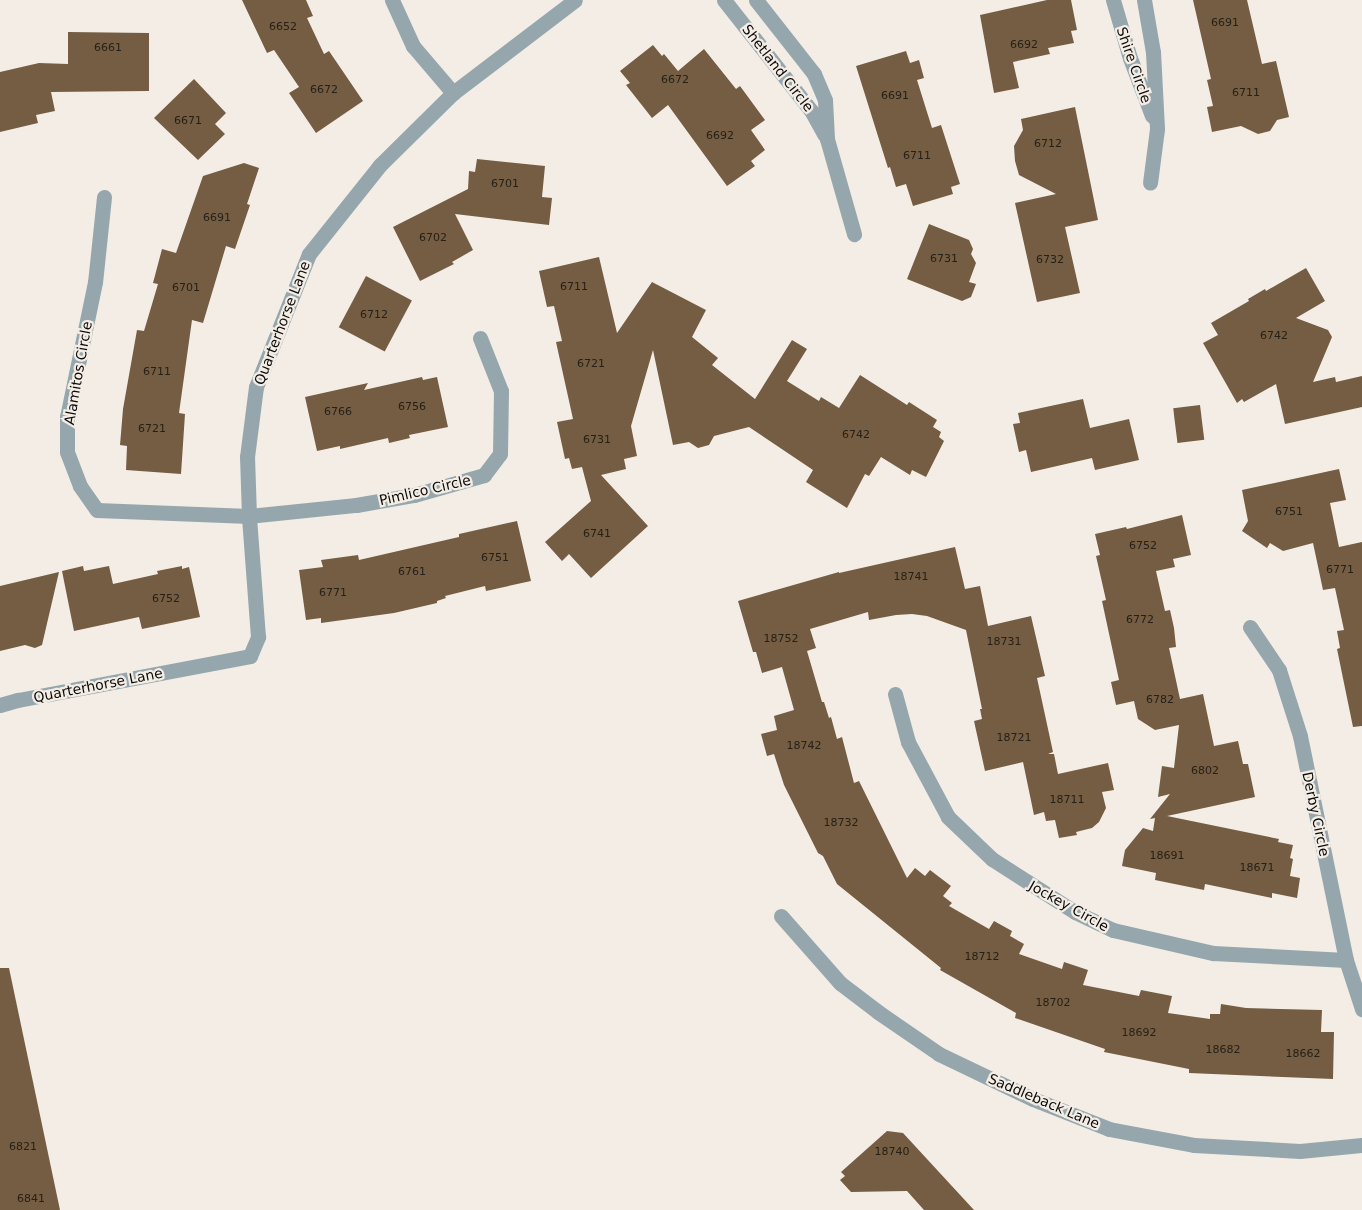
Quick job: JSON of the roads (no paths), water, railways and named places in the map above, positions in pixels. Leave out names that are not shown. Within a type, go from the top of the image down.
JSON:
[{"type":"street","points":[[392,0],[413,46],[453,93]]},
{"type":"street","name":"Quarterhorse Lane","points":[[0,705],[250,656],[258,637],[249,516],[247,457],[256,387],[308,254],[380,165],[453,93],[575,0]]},
{"type":"street","name":"Shetland Circle","points":[[724,0],[812,112],[827,139]]},
{"type":"street","name":"Shetland Circle","points":[[756,0],[814,74],[825,100],[827,139],[854,234]]},
{"type":"street","name":"Shire Circle","points":[[1113,0],[1130,58],[1157,129]]},
{"type":"street","name":"Shire Circle","points":[[1144,0],[1153,52],[1157,129],[1150,183]]},
{"type":"street","name":"Alamitos Circle","points":[[104,197],[95,282],[67,417],[67,452],[80,486],[97,510],[249,516]]},
{"type":"street","name":"Pimlico Circle","points":[[249,516],[356,505],[414,495],[484,476],[500,454],[501,391],[480,338]]},
{"type":"street","name":"Derby Circle","points":[[1250,627],[1279,670],[1300,736],[1346,960],[1362,1009]]},
{"type":"street","name":"Jockey Circle","points":[[895,694],[908,742],[948,817],[992,859],[1075,912],[1113,930],[1213,953],[1346,960]]},
{"type":"street","name":"Saddleback Lane","points":[[781,916],[840,983],[939,1054],[1033,1099],[1109,1129],[1194,1145],[1300,1151],[1362,1145]]}]
